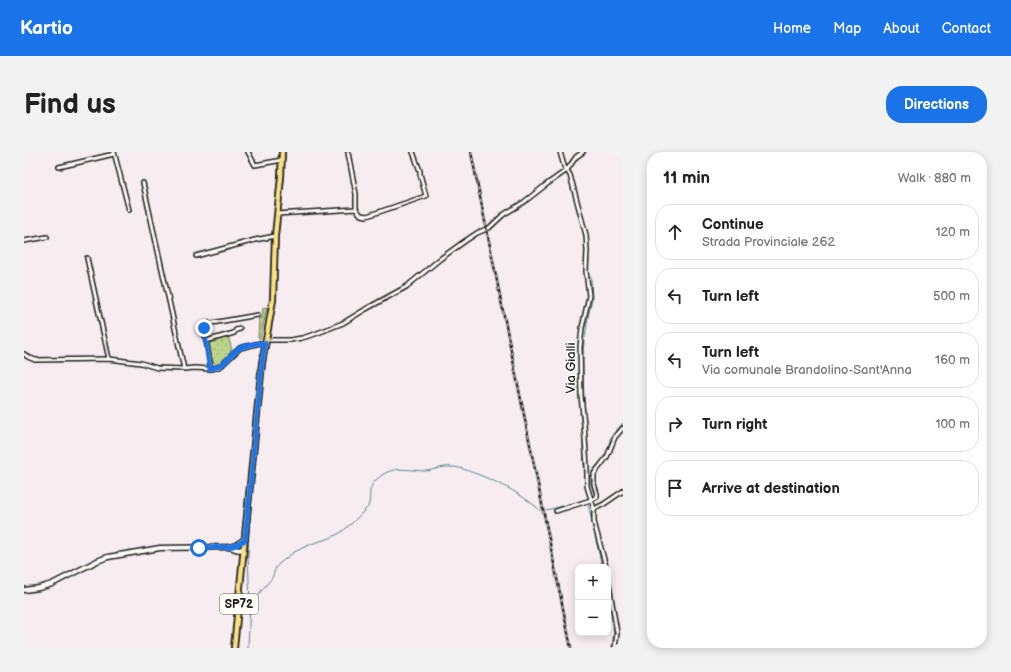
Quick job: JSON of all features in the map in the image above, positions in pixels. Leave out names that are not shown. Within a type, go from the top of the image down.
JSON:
[{"type":"main road","name":"SP72","points":[[234,648],[263,342],[272,300],[273,236],[278,214],[282,177],[280,160],[282,152]]},
{"type":"street","points":[[248,152],[255,165],[280,160]]},
{"type":"street","points":[[348,153],[356,194],[356,209],[361,215],[367,216],[426,196],[420,171],[413,152]]},
{"type":"street","name":"Via Gialli","points":[[560,152],[564,166],[570,175],[586,235],[586,271],[589,296],[580,342],[579,362],[587,467],[587,486],[589,501],[594,509],[594,522],[605,564]]},
{"type":"street","points":[[24,354],[35,360],[109,360],[141,363],[157,368],[210,369],[221,366],[240,348],[263,342],[302,338],[343,323],[406,287],[464,241],[489,228],[503,215],[524,202],[567,170],[576,157],[583,152]]},
{"type":"street","points":[[59,167],[114,153],[129,210]]},
{"type":"street","points":[[143,183],[184,369]]},
{"type":"street","points":[[278,214],[356,209]]},
{"type":"street","points":[[196,256],[273,236]]},
{"type":"street","points":[[24,241],[47,237]]},
{"type":"street","points":[[87,258],[109,360]]},
{"type":"street","points":[[210,369],[204,328],[206,324],[258,315]]},
{"type":"street","points":[[206,341],[234,333],[236,330],[240,329]]},
{"type":"street","points":[[556,511],[589,501],[597,497],[594,484],[594,474],[607,457],[615,437],[623,428]]},
{"type":"street","points":[[594,509],[623,491]]},
{"type":"street","points":[[236,547],[245,540]]},
{"type":"street","points":[[24,590],[52,584],[108,557],[160,548],[236,547],[242,545],[244,547]]},
{"type":"street","points":[[236,547],[242,554],[243,559]]},
{"type":"street","points":[[611,597],[617,633],[615,648]]},
{"type":"green space","points":[[267,307],[260,339],[258,337],[259,318],[262,318],[263,308]]},
{"type":"green space","points":[[228,336],[232,350],[223,361],[216,365],[213,361],[210,361],[208,342]]},
{"type":"waterway","points":[[273,229],[275,214]]},
{"type":"waterway","points":[[259,368],[270,302],[272,272]]},
{"type":"waterway","points":[[585,338],[592,299],[591,277]]},
{"type":"waterway","points":[[584,341],[583,376],[585,411]]},
{"type":"waterway","points":[[580,413],[585,483]]},
{"type":"waterway","points":[[594,496],[591,484],[592,471],[604,457],[608,450],[610,439],[623,423]]},
{"type":"waterway","points":[[248,648],[250,603],[248,557],[249,531],[257,441]]},
{"type":"waterway","points":[[250,601],[256,600],[261,591],[272,578],[276,567],[294,552],[311,544],[330,538],[340,533],[350,525],[368,507],[370,489],[377,479],[394,470],[405,469],[427,471],[447,467],[461,468],[486,477],[502,485],[526,499],[541,511]]},
{"type":"waterway","points":[[587,499],[601,564]]},
{"type":"waterway","points":[[546,510],[588,499]]},
{"type":"waterway","points":[[609,600],[614,631],[612,648]]},
{"type":"railway","points":[[471,152],[571,648]]},
{"type":"route","points":[[199,548],[229,547],[245,540],[265,343],[240,348],[221,366],[210,369],[204,328]]}]
